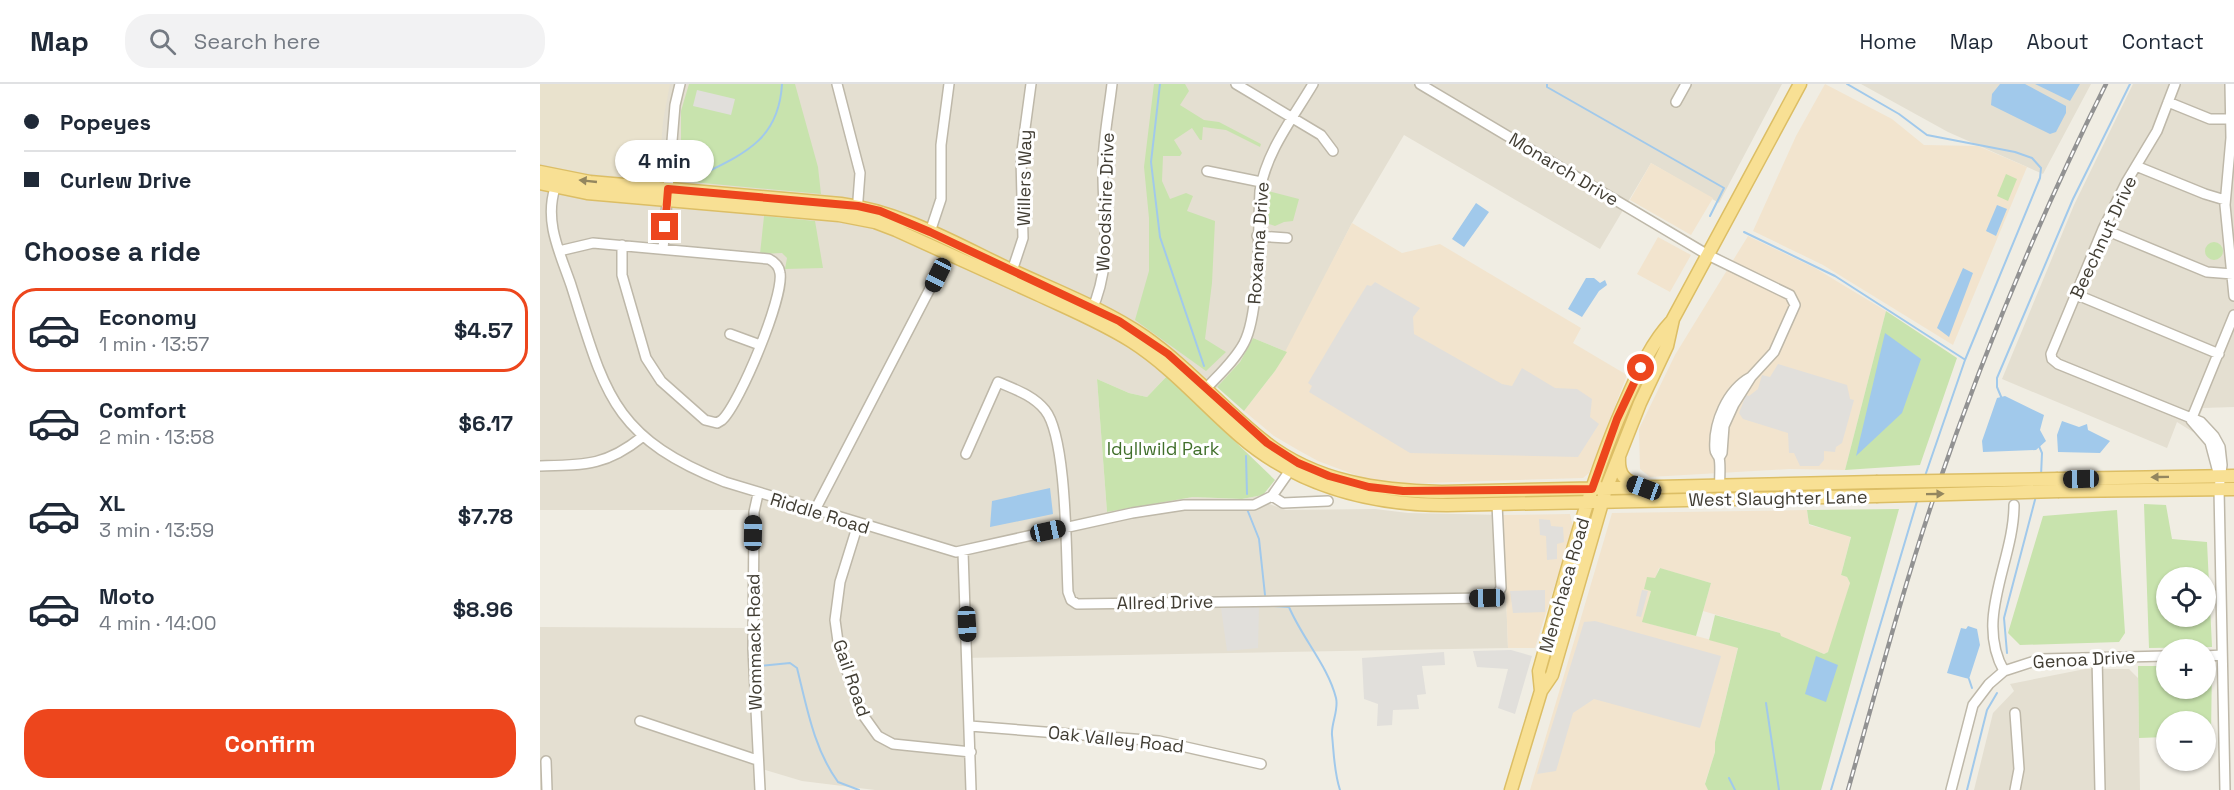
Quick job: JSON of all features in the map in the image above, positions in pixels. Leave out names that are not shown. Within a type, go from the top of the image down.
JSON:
[{"type":"main road","name":"Menchaca Road","points":[[1541,691],[1539,671],[1587,502],[1634,382],[1658,336],[1673,319],[1800,84]]},
{"type":"main road","name":"West Slaughter Lane","points":[[540,172],[667,194]]},
{"type":"main road","name":"West Slaughter Lane","points":[[540,183],[555,188],[667,194],[857,212],[880,211],[1012,271],[1090,313]]},
{"type":"main road","name":"West Slaughter Lane","points":[[857,212],[948,254],[1143,336],[1202,392],[1260,437],[1293,467],[1329,489],[1363,498],[1422,505],[1497,504],[1876,496],[2059,485]]},
{"type":"main road","name":"Menchaca Road","points":[[1512,790],[1541,691],[1552,675],[1605,489],[1667,346],[1673,319]]},
{"type":"main road","points":[[1620,454],[1618,469],[1624,478],[1644,488]]},
{"type":"main road","name":"West Slaughter Lane","points":[[1293,467],[1369,487],[1442,492],[1876,482],[2059,485],[2218,483],[2234,489]]},
{"type":"main road","name":"West Slaughter Lane","points":[[2218,483],[2234,476]]},
{"type":"main road","points":[[1422,505],[1433,501],[1442,492]]},
{"type":"street","points":[[663,249],[675,105],[680,84]]},
{"type":"street","points":[[837,84],[860,172],[857,212]]},
{"type":"street","points":[[930,232],[941,199],[941,145],[949,84]]},
{"type":"street","name":"Willers Way","points":[[1012,271],[1023,238],[1021,158],[1030,84]]},
{"type":"street","name":"Woodshire Drive","points":[[1090,313],[1102,283],[1106,261],[1103,163],[1112,84]]},
{"type":"street","points":[[1236,84],[1321,135],[1332,151]]},
{"type":"street","name":"Roxanna Drive","points":[[1202,392],[1233,359],[1248,336],[1253,313],[1261,182],[1267,163],[1313,84]]},
{"type":"street","name":"Monarch Drive","points":[[1420,84],[1708,255],[1790,295],[1795,305],[1778,338],[1769,347],[1763,363],[1751,377],[1724,426],[1722,453],[1719,458],[1720,486]]},
{"type":"street","points":[[1676,102],[1686,84]]},
{"type":"street","name":"Beechnut Drive","points":[[2175,84],[2157,131],[2136,165],[2103,229],[2053,348],[2052,359],[2058,364],[2191,420]]},
{"type":"street","points":[[2230,84],[2231,119],[2225,200],[2234,274],[2234,296]]},
{"type":"street","points":[[2168,102],[2210,119],[2231,119]]},
{"type":"street","points":[[2136,165],[2225,200]]},
{"type":"street","points":[[1207,171],[1261,182]]},
{"type":"street","name":"Riddle Road","points":[[555,188],[551,208],[552,224],[599,375],[612,398],[642,437],[672,459],[699,472],[758,494],[948,551],[963,552],[1066,527],[1184,506],[1254,505],[1272,496]]},
{"type":"street","points":[[2103,229],[2207,272],[2234,274]]},
{"type":"street","points":[[1257,236],[1287,237]]},
{"type":"street","points":[[559,250],[593,243],[622,245],[769,259],[775,262],[780,272],[780,287],[760,345],[726,416],[717,423],[705,420],[661,381],[646,358],[622,275],[622,245]]},
{"type":"street","points":[[815,510],[948,254]]},
{"type":"street","points":[[2075,294],[2220,350],[2234,346]]},
{"type":"street","points":[[2225,790],[2229,768],[2222,656],[2218,483],[2210,442],[2191,420],[2234,315]]},
{"type":"street","points":[[730,334],[760,345]]},
{"type":"street","name":"Allred Drive","points":[[966,454],[998,382],[1039,403],[1046,411],[1054,428],[1066,527],[1068,592],[1071,600],[1077,604],[1487,598],[1497,595],[1501,588],[1497,504]]},
{"type":"street","points":[[540,466],[601,462],[642,437]]},
{"type":"street","points":[[1293,467],[1272,496],[1283,503],[1328,501]]},
{"type":"street","name":"Wommack Road","points":[[758,494],[754,512],[753,602],[757,760],[760,790]]},
{"type":"street","points":[[1951,790],[1965,729],[1976,700],[2004,671],[1997,658],[1991,625],[2012,531],[2014,505]]},
{"type":"street","name":"Gail Road","points":[[858,524],[844,567],[835,620],[839,649],[862,715],[878,736],[893,744],[971,752]]},
{"type":"street","points":[[963,552],[971,790]]},
{"type":"street","name":"Genoa Drive","points":[[2004,671],[2033,660],[2156,656]]},
{"type":"street","points":[[2216,656],[2222,656]]},
{"type":"street","points":[[2097,657],[2100,790]]},
{"type":"street","points":[[2015,714],[2019,769],[2015,790]]},
{"type":"street","points":[[640,721],[757,760]]},
{"type":"street","name":"Oak Valley Road","points":[[970,726],[1159,741],[1261,764]]},
{"type":"street","points":[[546,761],[547,790]]},
{"type":"shaded area","points":[[540,84],[1782,84],[1719,203],[1651,163],[1600,249],[1404,135],[1352,223],[1287,352],[1253,338],[1240,362],[1199,407],[1167,376],[1147,397],[1129,393],[1097,379],[1107,512],[1193,497],[1242,499],[1263,495],[1269,504],[1286,510],[1375,509],[1408,513],[1503,515],[1508,648],[962,658],[966,790],[875,790],[802,781],[755,767],[756,790],[540,790],[540,627],[748,628],[749,510],[540,510]]},
{"type":"shaded area","points":[[540,84],[670,84],[663,121],[659,177],[654,180],[565,171],[540,163]]},
{"type":"shaded area","points":[[1825,84],[1892,119],[1924,145],[1978,146],[2027,167],[1953,345],[1823,265],[1753,231],[1796,136]]},
{"type":"shaded area","points":[[1861,84],[2091,84],[2043,174],[1948,132]]},
{"type":"shaded area","points":[[2133,84],[2234,84],[2234,407],[2203,408],[2193,432],[2177,422],[2167,448],[2002,379],[2074,205]]},
{"type":"shaded area","points":[[697,90],[735,99],[731,115],[693,106]]},
{"type":"shaded area","points":[[1651,163],[1713,198],[1691,235],[1630,200]]},
{"type":"shaded area","points":[[1352,223],[1402,253],[1440,244],[1581,328],[1573,343],[1627,375],[1589,473],[1583,478],[1394,484],[1374,482],[1318,461],[1274,436],[1244,411],[1275,371]]},
{"type":"shaded area","points":[[1748,236],[1815,268],[1886,311],[1845,470],[1789,469],[1650,477],[1640,469],[1639,429],[1675,355]]},
{"type":"shaded area","points":[[1658,237],[1691,255],[1670,292],[1637,274]]},
{"type":"shaded area","points":[[1375,282],[1420,308],[1413,317],[1414,334],[1502,384],[1512,386],[1522,368],[1555,388],[1577,389],[1592,399],[1590,417],[1599,424],[1578,457],[1410,453],[1309,392],[1312,386],[1308,383],[1343,324],[1367,285],[1371,286]]},
{"type":"shaded area","points":[[1778,364],[1847,385],[1850,399],[1854,400],[1842,443],[1836,447],[1835,452],[1824,451],[1824,460],[1819,466],[1800,466],[1794,453],[1789,453],[1788,433],[1743,419],[1739,413],[1746,395],[1749,396],[1758,389],[1762,375],[1770,377]]},
{"type":"shaded area","points":[[1807,510],[1809,525],[1851,536],[1841,575],[1847,577],[1850,583],[1833,641],[1828,652],[1824,654],[1780,636],[1780,633],[1703,611],[1711,583],[1659,568],[1643,622],[1738,647],[1715,742],[1715,752],[1705,783],[1708,790],[1530,790],[1612,513]]},
{"type":"shaded area","points":[[1570,514],[1573,527],[1535,648],[1508,648],[1503,515]]},
{"type":"shaded area","points":[[1539,519],[1550,520],[1551,526],[1563,527],[1564,542],[1557,544],[1557,559],[1547,560],[1546,536],[1540,535]]},
{"type":"shaded area","points":[[1545,590],[1545,612],[1513,613],[1510,591]]},
{"type":"shaded area","points":[[1642,590],[1648,591],[1641,617],[1636,616]]},
{"type":"shaded area","points":[[1259,607],[1258,648],[1227,651],[1221,608]]},
{"type":"shaded area","points":[[1595,621],[1721,656],[1700,728],[1594,699],[1573,713],[1556,771],[1537,774],[1584,622]]},
{"type":"shaded area","points":[[1511,650],[1532,656],[1515,714],[1498,708],[1508,669],[1477,667],[1473,651]]},
{"type":"shaded area","points":[[1444,652],[1445,665],[1422,666],[1426,694],[1417,695],[1419,709],[1393,710],[1392,725],[1377,726],[1378,704],[1364,699],[1362,658]]},
{"type":"shaded area","points":[[2085,669],[2129,669],[2138,678],[2140,790],[1974,790],[1993,713],[2014,691],[2010,684]]},
{"type":"green space","points":[[689,84],[795,84],[818,167],[821,194],[681,181],[681,111]]},
{"type":"green space","points":[[1154,84],[1185,84],[1189,91],[1180,105],[1204,120],[1219,122],[1261,144],[1260,147],[1226,130],[1203,127],[1202,140],[1200,140],[1192,128],[1174,140],[1182,153],[1180,156],[1163,156],[1162,181],[1170,199],[1186,193],[1193,196],[1187,211],[1215,221],[1212,283],[1205,339],[1226,352],[1206,371],[1135,320],[1149,271],[1149,218],[1144,167]]},
{"type":"green space","points":[[2006,174],[2017,179],[2008,201],[1997,196]]},
{"type":"green space","points":[[1268,191],[1299,199],[1293,221],[1275,226],[1266,223]]},
{"type":"green space","points":[[764,216],[815,221],[823,268],[785,269],[787,258],[782,253],[760,254]]},
{"type":"green space","points":[[2214,242],[2220,245],[2223,251],[2220,257],[2214,260],[2208,257],[2205,251],[2208,245]]},
{"type":"green space","points":[[1886,311],[1957,358],[1920,465],[1845,470]]},
{"type":"green space","points":[[1253,338],[1287,352],[1244,411],[1217,387],[1240,362]]},
{"type":"green space","name":"Idyllwild Park","points":[[1167,376],[1275,480],[1263,495],[1242,499],[1193,497],[1107,512],[1097,379],[1129,393],[1147,397]]},
{"type":"green space","points":[[2144,504],[2166,505],[2172,539],[2207,542],[2208,567],[2156,567],[2156,627],[2211,627],[2212,639],[2156,639],[2156,648],[2149,648]]},
{"type":"green space","points":[[1899,509],[1821,790],[1708,790],[1705,784],[1715,752],[1715,742],[1738,648],[1709,640],[1715,615],[1780,633],[1781,636],[1824,654],[1828,652],[1850,583],[1847,577],[1841,575],[1851,537],[1809,524],[1807,510]]},
{"type":"green space","points":[[2117,510],[2125,633],[2119,642],[2020,645],[2008,633],[2043,516]]},
{"type":"green space","points":[[1660,568],[1711,583],[1696,636],[1642,622],[1651,591],[1644,589],[1647,577],[1655,578]]},
{"type":"green space","points":[[2138,666],[2156,666],[2156,699],[2212,699],[2211,711],[2156,711],[2156,737],[2139,738]]},
{"type":"water","points":[[2000,84],[2025,84],[2066,106],[2066,113],[2056,132],[2050,134],[1991,105],[1992,94]]},
{"type":"water","points":[[2035,84],[2080,84],[2070,101]]},
{"type":"water","points":[[1476,203],[1489,212],[1464,247],[1452,239]]},
{"type":"water","points":[[1997,205],[2007,209],[1996,236],[1986,231]]},
{"type":"water","points":[[1963,268],[1973,273],[1949,337],[1937,328]]},
{"type":"water","points":[[1586,278],[1594,278],[1600,283],[1605,280],[1607,285],[1599,291],[1582,317],[1568,309]]},
{"type":"water","points":[[1885,333],[1921,359],[1902,413],[1856,456]]},
{"type":"water","points":[[2005,396],[2044,415],[2040,430],[2046,441],[2036,450],[1983,452],[1982,441],[1997,398]]},
{"type":"water","points":[[2062,421],[2079,427],[2087,424],[2088,430],[2110,441],[2100,453],[2058,452],[2057,435]]},
{"type":"water","points":[[1050,488],[1053,514],[990,527],[992,501]]},
{"type":"water","points":[[1968,626],[1977,629],[1980,645],[1969,679],[1947,673],[1961,628],[1966,629]]},
{"type":"water","points":[[1816,656],[1838,665],[1826,702],[1805,694]]},
{"type":"waterway","points":[[705,173],[747,150],[768,130],[780,102],[782,84]]},
{"type":"waterway","points":[[1160,84],[1151,162],[1160,237],[1204,366]]},
{"type":"waterway","points":[[1547,84],[1547,87],[1724,188],[1710,216]]},
{"type":"waterway","points":[[1847,84],[1899,114],[1927,135],[2015,152],[2032,158],[2041,168],[2040,178],[1965,360],[1925,476]]},
{"type":"waterway","points":[[2002,399],[1997,387],[1997,378],[2073,199],[2130,84]]},
{"type":"waterway","points":[[1744,232],[1835,276],[1964,359]]},
{"type":"waterway","points":[[2039,446],[2042,453],[2041,476]]},
{"type":"waterway","points":[[1246,456],[1247,494]]},
{"type":"waterway","points":[[2007,653],[2004,618],[2036,496]]},
{"type":"waterway","points":[[1831,790],[1918,498]]},
{"type":"waterway","points":[[1247,509],[1259,539],[1265,595]]},
{"type":"waterway","points":[[1274,606],[1289,607],[1332,686],[1337,703],[1332,735],[1335,770],[1340,790]]},
{"type":"waterway","points":[[759,666],[790,663],[797,668],[812,728],[823,756],[838,782],[859,790]]},
{"type":"waterway","points":[[1969,679],[1972,688]]},
{"type":"waterway","points":[[1967,790],[1987,710],[1997,693]]},
{"type":"waterway","points":[[1766,703],[1779,790]]},
{"type":"waterway","points":[[1729,778],[1735,790]]},
{"type":"railway","points":[[1848,790],[1911,567],[1953,442],[2014,286],[2058,184],[2106,84]]},
{"type":"route","points":[[665,227],[668,189],[841,204],[880,211],[1093,307],[1119,321],[1168,354],[1267,443],[1312,470],[1369,487],[1422,492],[1592,489],[1617,419],[1641,368]]}]
